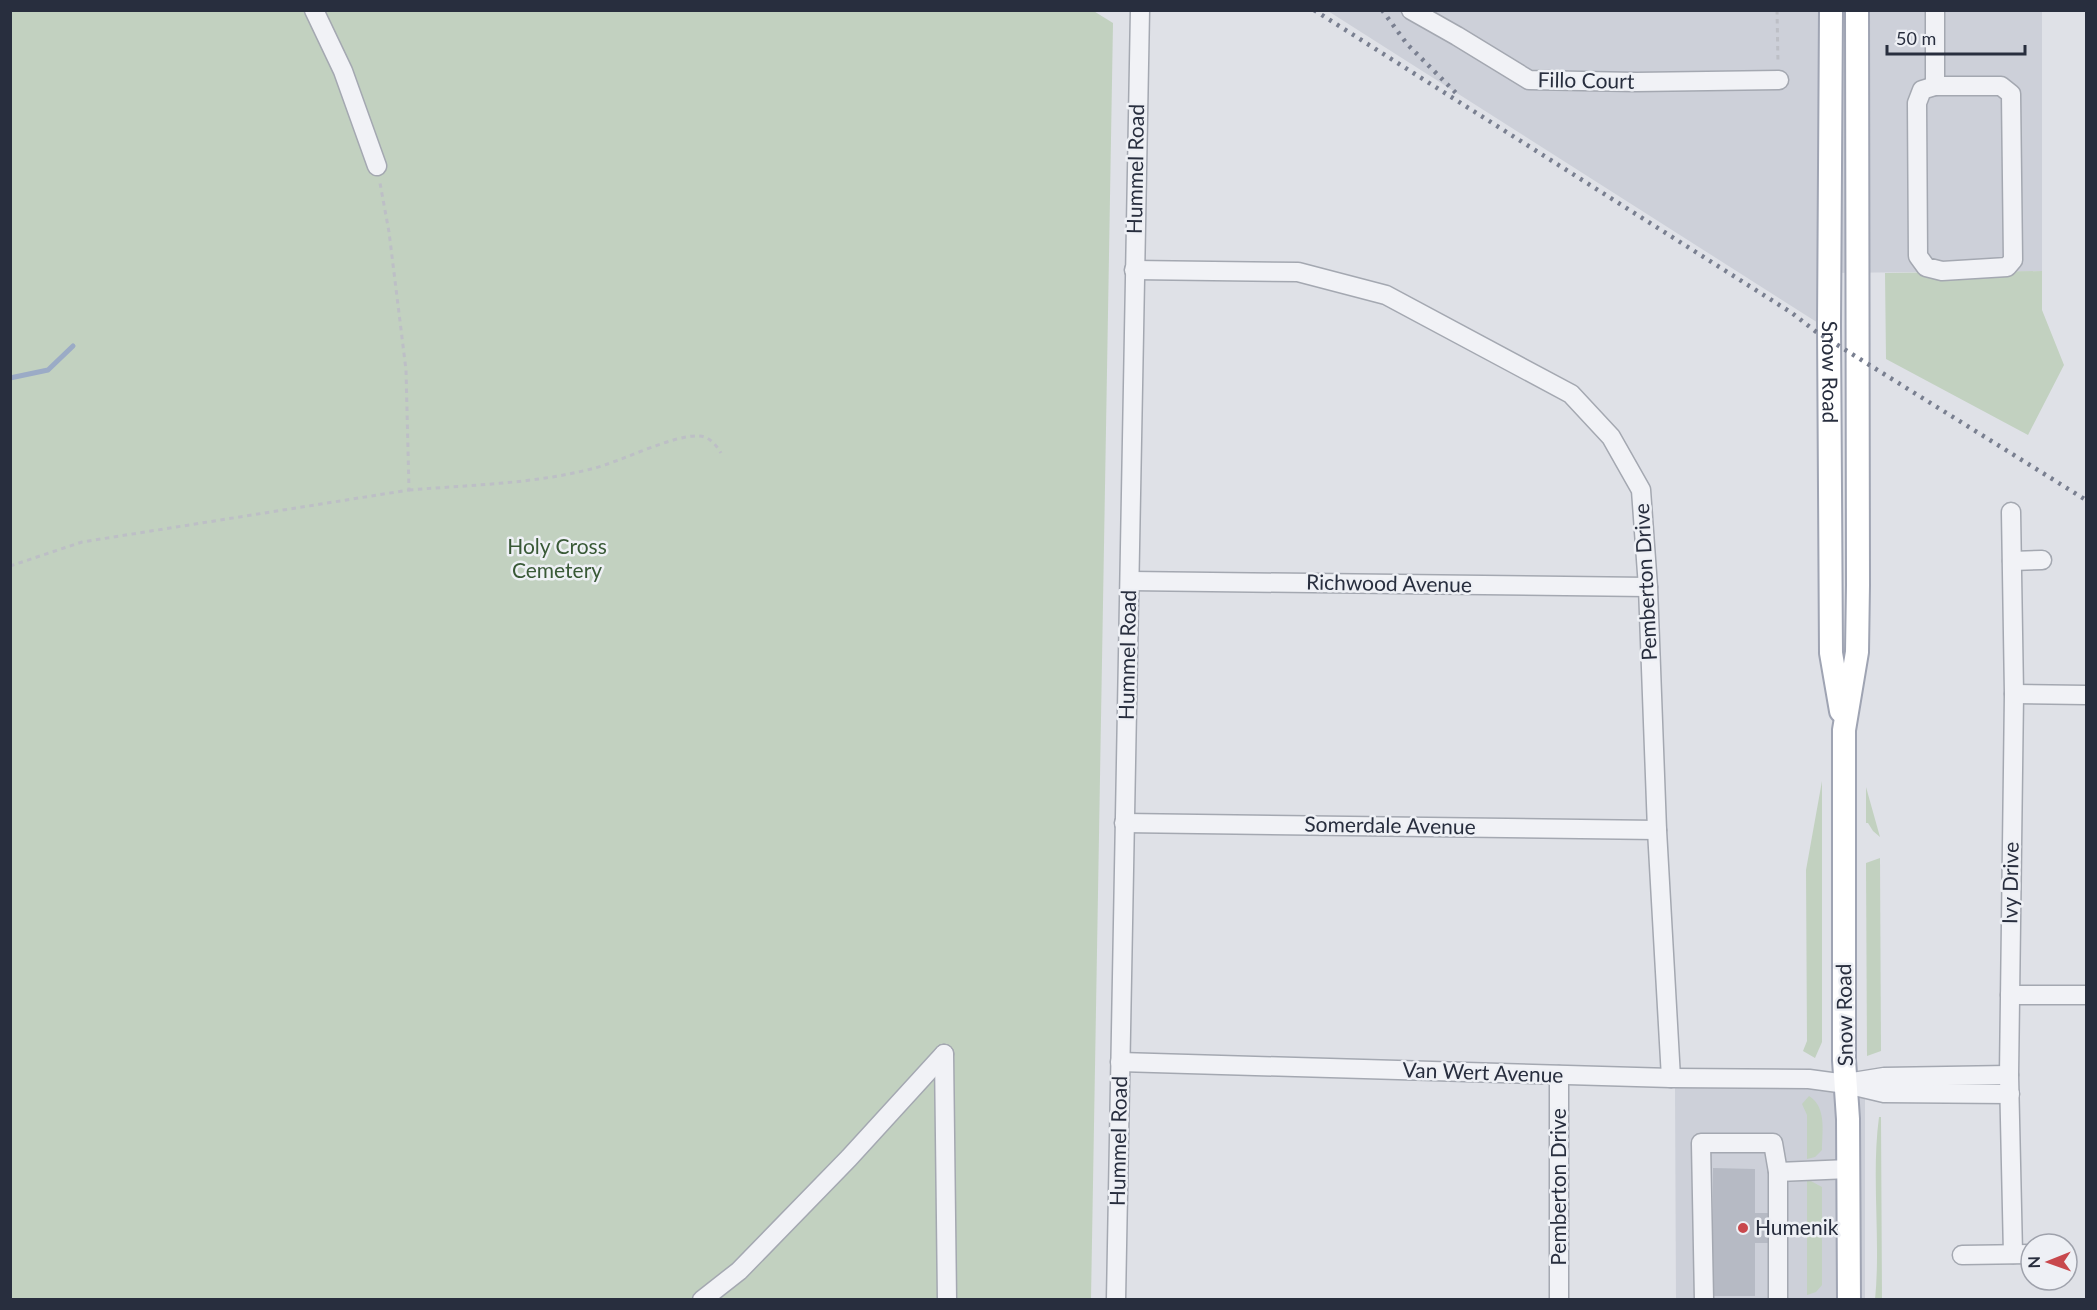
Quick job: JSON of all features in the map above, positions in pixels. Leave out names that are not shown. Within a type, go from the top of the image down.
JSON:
[{"type":"main road","name":"Snow Road","points":[[1831,10],[1829,326],[1831,653],[1844,730]]},
{"type":"main road","name":"Snow Road","points":[[1849,1299],[1849,1169],[1844,1060],[1844,730],[1857,652],[1857,10]]},
{"type":"street","points":[[314,10],[343,71],[377,166]]},
{"type":"street","name":"Hummel Road","points":[[1116,1299],[1140,10]]},
{"type":"street","name":"Fillo Court","points":[[1411,10],[1529,80],[1779,80]]},
{"type":"street","points":[[1935,10],[1935,86]]},
{"type":"street","points":[[1935,86],[2001,86],[2011,94],[2013,260],[2007,267],[1942,271],[1926,267],[1918,256],[1917,103],[1922,90],[1935,86]]},
{"type":"street","name":"Pemberton Drive","points":[[1134,270],[1298,272],[1386,295],[1571,394],[1611,437],[1641,490],[1648,587],[1657,830],[1671,1078]]},
{"type":"street","name":"Ivy Drive","points":[[2011,512],[2014,694],[2009,1075],[2020,1232]]},
{"type":"street","points":[[2012,561],[2042,560]]},
{"type":"street","name":"Richwood Avenue","points":[[1130,582],[1648,587]]},
{"type":"street","points":[[2014,694],[2086,695]]},
{"type":"street","name":"Somerdale Avenue","points":[[1124,823],[1657,830]]},
{"type":"street","points":[[2010,995],[2086,995]]},
{"type":"street","points":[[702,1299],[739,1271],[849,1158],[944,1054],[947,1299]]},
{"type":"street","name":"Van Wert Avenue","points":[[1120,1062],[1671,1078],[1809,1079],[1846,1084],[1884,1093],[2010,1094]]},
{"type":"street","name":"Pemberton Drive","points":[[1559,1075],[1559,1299]]},
{"type":"street","name":"Van Wert Avenue","points":[[1846,1084],[1884,1077],[2009,1075]]},
{"type":"street","points":[[1704,1299],[1701,1143],[1773,1143],[1778,1172],[1778,1299]]},
{"type":"street","points":[[1778,1172],[1849,1169]]},
{"type":"street","points":[[1962,1255],[2019,1254]]},
{"type":"path","points":[[1777,10],[1779,80]]},
{"type":"path","points":[[377,166],[389,232],[406,370],[409,490]]},
{"type":"path","points":[[10,566],[82,542],[409,490],[549,478],[593,469],[685,437],[703,436],[714,442],[721,453]]},
{"type":"shaded area","points":[[1328,11],[2042,11],[2042,271],[1825,273],[1826,328]]},
{"type":"shaded area","points":[[1675,1086],[1865,1090],[1865,1299],[1676,1299]]},
{"type":"green space","name":"Holy Cross Cemetery","points":[[1092,10],[1113,23],[1091,1299],[11,1299],[11,11]]},
{"type":"green space","points":[[2042,271],[2042,310],[2064,365],[2028,435],[1886,359],[1885,273]]},
{"type":"green space","points":[[1822,781],[1822,1042],[1815,1058],[1803,1051],[1807,1041],[1806,870]]},
{"type":"green space","points":[[1866,787],[1880,837],[1866,823]]},
{"type":"green space","points":[[1880,858],[1881,1051],[1867,1056],[1866,863]]},
{"type":"green space","points":[[1809,1096],[1815,1101],[1821,1113],[1822,1150],[1815,1157],[1807,1159],[1807,1115],[1802,1104]]},
{"type":"green space","points":[[1879,1117],[1881,1117],[1882,1299],[1875,1300],[1877,1277],[1876,1162]]},
{"type":"green space","points":[[1807,1179],[1822,1187],[1822,1285],[1816,1292],[1807,1295]]},
{"type":"building","name":"Humenik","points":[[1713,1168],[1755,1169],[1755,1213],[1773,1213],[1772,1243],[1755,1243],[1755,1296],[1713,1296]]},
{"type":"waterway","points":[[10,378],[48,370],[73,346]]},
{"type":"railway","points":[[1314,10],[1792,313],[1815,331],[2086,500]]},
{"type":"railway","points":[[1382,10],[1407,44],[1459,96]]},
{"type":"place","name":"Humenik","points":[[1743,1228]]}]
